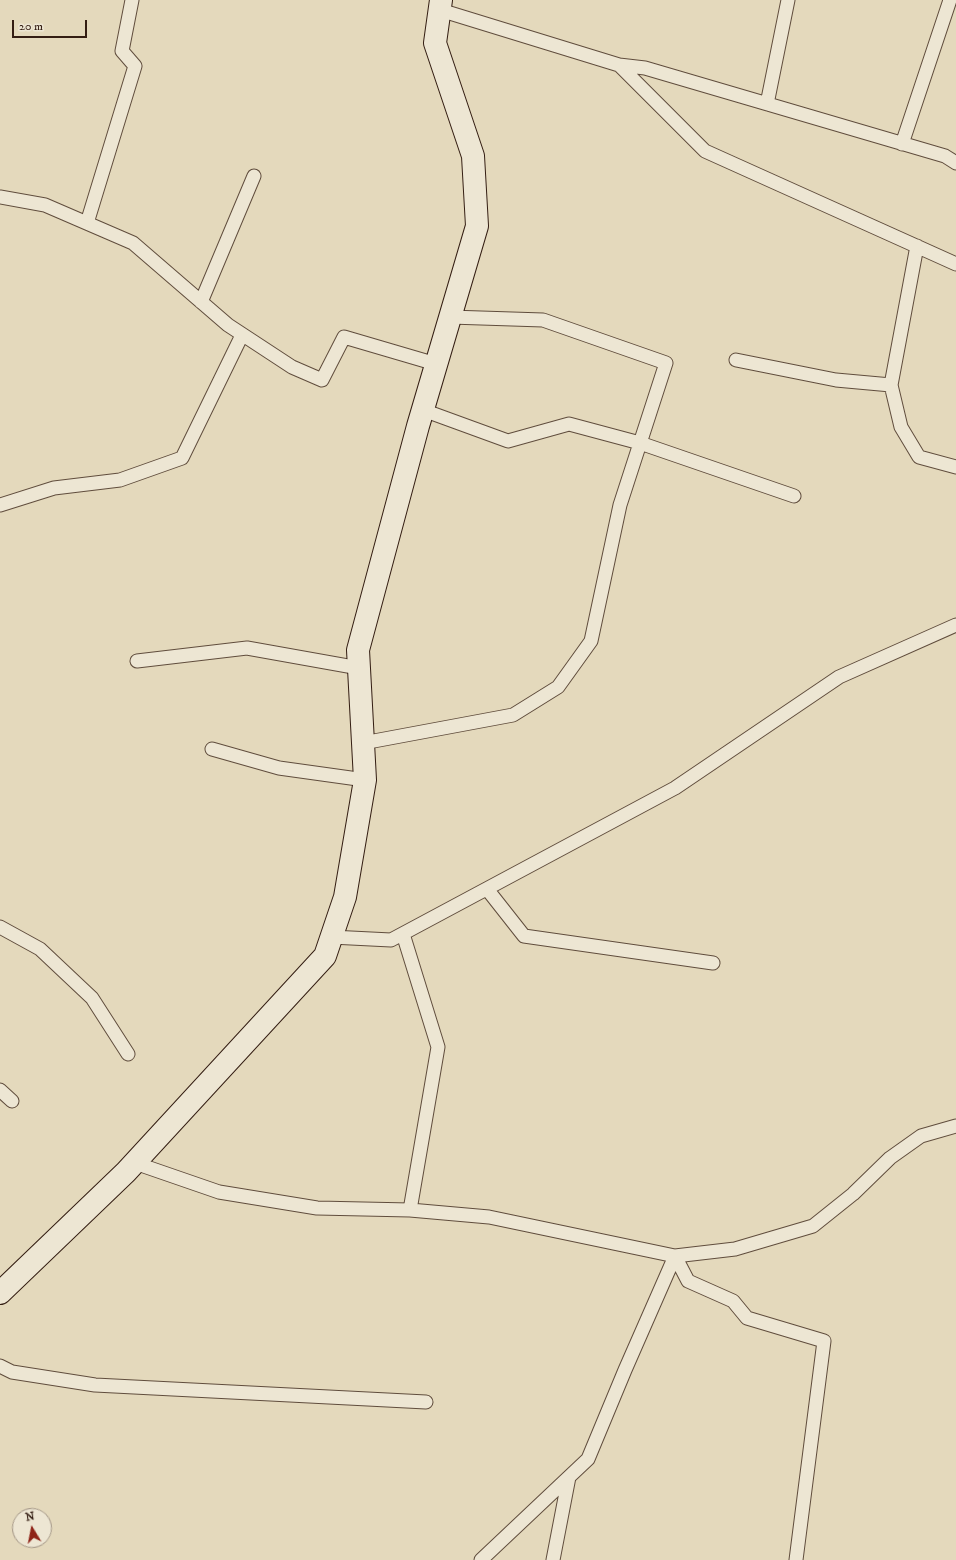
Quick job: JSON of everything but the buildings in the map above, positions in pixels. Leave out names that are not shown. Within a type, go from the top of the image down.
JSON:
[{"type":"street","points":[[0,1293],[134,1163],[324,956],[345,897],[365,780],[358,650],[423,410],[476,226],[473,156],[435,42],[441,5]]},
{"type":"lane","points":[[87,223],[135,66],[122,51],[132,0]]},
{"type":"lane","points":[[767,104],[788,0]]},
{"type":"lane","points":[[902,144],[950,0]]},
{"type":"lane","points":[[441,5],[619,65],[645,68],[945,156],[956,163]]},
{"type":"lane","points":[[619,65],[705,151],[956,264]]},
{"type":"lane","points":[[201,302],[254,176]]},
{"type":"lane","points":[[0,197],[45,205],[133,243],[228,325],[292,367],[322,380],[344,337],[436,364]]},
{"type":"lane","points":[[917,246],[891,385],[901,427],[919,457],[956,467]]},
{"type":"lane","points":[[363,743],[513,715],[558,688],[591,641],[620,505],[666,363],[543,320],[450,317]]},
{"type":"lane","points":[[0,505],[54,488],[120,480],[182,458],[242,334]]},
{"type":"lane","points":[[736,360],[836,380],[891,385]]},
{"type":"lane","points":[[423,410],[508,441],[569,424],[640,443],[794,496]]},
{"type":"lane","points":[[331,937],[391,940],[675,788],[839,678],[956,625]]},
{"type":"lane","points":[[137,661],[247,648],[359,668]]},
{"type":"lane","points":[[212,749],[279,768],[365,780]]},
{"type":"lane","points":[[487,889],[524,936],[713,963]]},
{"type":"lane","points":[[0,927],[40,949],[92,998],[128,1054]]},
{"type":"lane","points":[[403,934],[438,1047],[410,1210]]},
{"type":"lane","points":[[0,1090],[12,1101]]},
{"type":"lane","points":[[134,1163],[219,1192],[317,1208],[410,1210],[489,1217],[675,1256],[735,1249],[813,1226],[853,1194],[890,1158],[921,1136],[956,1126]]},
{"type":"lane","points":[[481,1560],[588,1460],[625,1370],[675,1256]]},
{"type":"lane","points":[[675,1256],[688,1281],[733,1301],[747,1318],[824,1341],[796,1560]]},
{"type":"lane","points":[[0,1366],[12,1372],[96,1385],[426,1402]]},
{"type":"lane","points":[[553,1560],[569,1477]]}]
